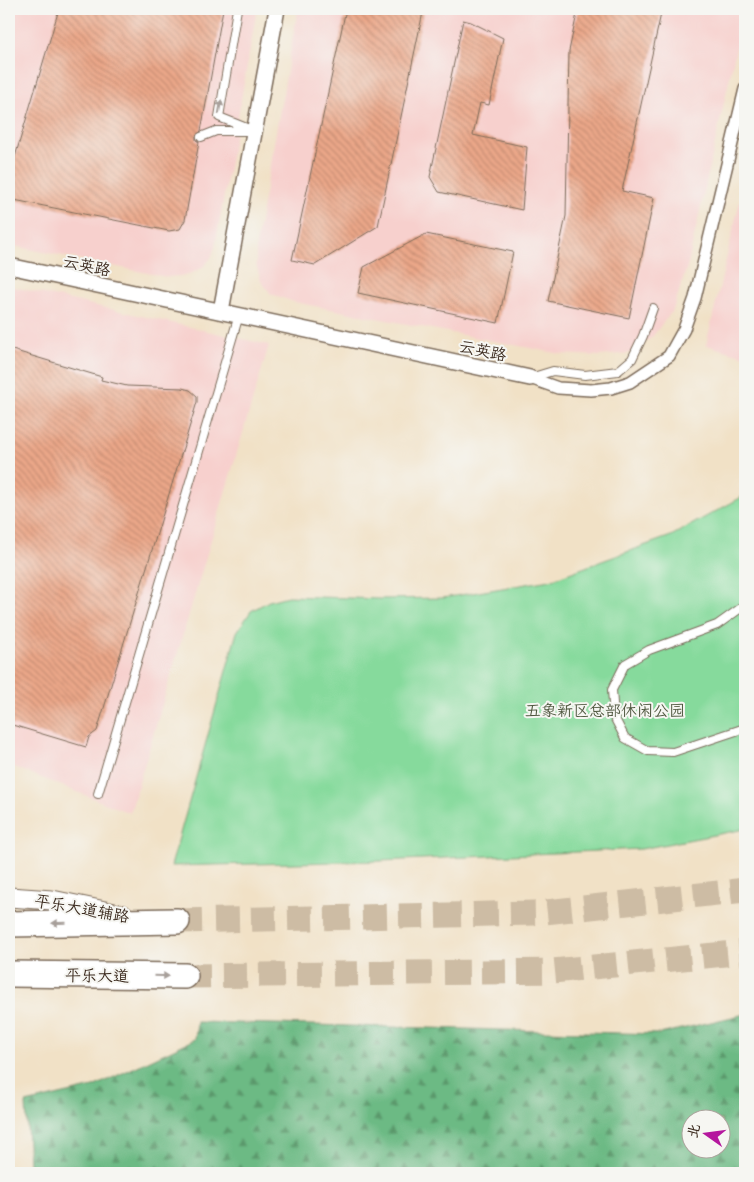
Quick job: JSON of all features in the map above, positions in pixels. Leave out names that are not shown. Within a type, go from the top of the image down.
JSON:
[{"type":"highway","points":[[9,924],[166,921]]},
{"type":"highway","name":"平乐大道","points":[[9,974],[185,976]]},
{"type":"street","points":[[222,312],[276,9]]},
{"type":"street","name":"云英路","points":[[9,266],[530,378],[558,388],[591,390],[611,388],[630,382],[669,356],[684,329],[695,298],[745,89]]},
{"type":"street","name":"平乐大道辅路","points":[[9,897],[52,900],[166,921]]},
{"type":"lane","points":[[237,9],[219,117],[254,130]]},
{"type":"lane","points":[[201,137],[216,131],[254,130]]},
{"type":"lane","points":[[530,378],[553,371],[585,375],[618,371],[632,359],[643,336],[652,308]]},
{"type":"lane","points":[[98,794],[239,315]]},
{"type":"lane","points":[[745,605],[717,625],[649,650],[625,664],[612,690],[614,717],[625,738],[648,750],[673,752],[745,728]]},
{"type":"shaded area","points":[[9,9],[257,9],[215,247],[211,258],[203,267],[192,273],[167,277],[9,245]]},
{"type":"shaded area","points":[[298,9],[745,9],[688,264],[673,310],[652,337],[630,353],[599,356],[560,354],[294,302],[271,294],[261,281],[256,264],[256,244]]},
{"type":"shaded area","points":[[745,179],[745,356],[706,345]]},
{"type":"shaded area","points":[[9,286],[269,345],[130,813],[9,765]]},
{"type":"green space","name":"五象新区总部休闲公园","points":[[745,493],[745,829],[641,849],[380,861],[171,866],[237,632],[251,611],[269,601],[288,596],[380,599],[443,598],[550,580],[671,536],[742,497]]},
{"type":"green space","points":[[745,1014],[745,1173],[38,1173],[29,1165],[26,1103],[93,1087],[195,1039],[197,1022],[660,1034]]},
{"type":"building","points":[[59,9],[223,9],[201,131],[196,136],[196,140],[199,142],[185,220],[180,229],[169,231],[9,199],[9,177]]},
{"type":"building","points":[[346,9],[410,9],[423,12],[378,226],[315,265],[292,260]]},
{"type":"building","points":[[578,9],[662,9],[622,191],[654,198],[629,318],[548,301],[566,216],[569,51]]},
{"type":"building","points":[[463,20],[503,38],[489,105],[480,103],[473,135],[527,147],[522,210],[439,192],[430,177]]},
{"type":"building","points":[[426,234],[513,252],[498,323],[358,293],[364,267]]},
{"type":"building","points":[[9,349],[102,377],[101,380],[127,386],[182,388],[190,390],[197,396],[197,402],[97,731],[89,737],[86,747],[9,724]]},
{"type":"tunnel","points":[[177,921],[537,913],[745,890]]},
{"type":"tunnel","points":[[185,976],[553,971],[745,952]]}]
